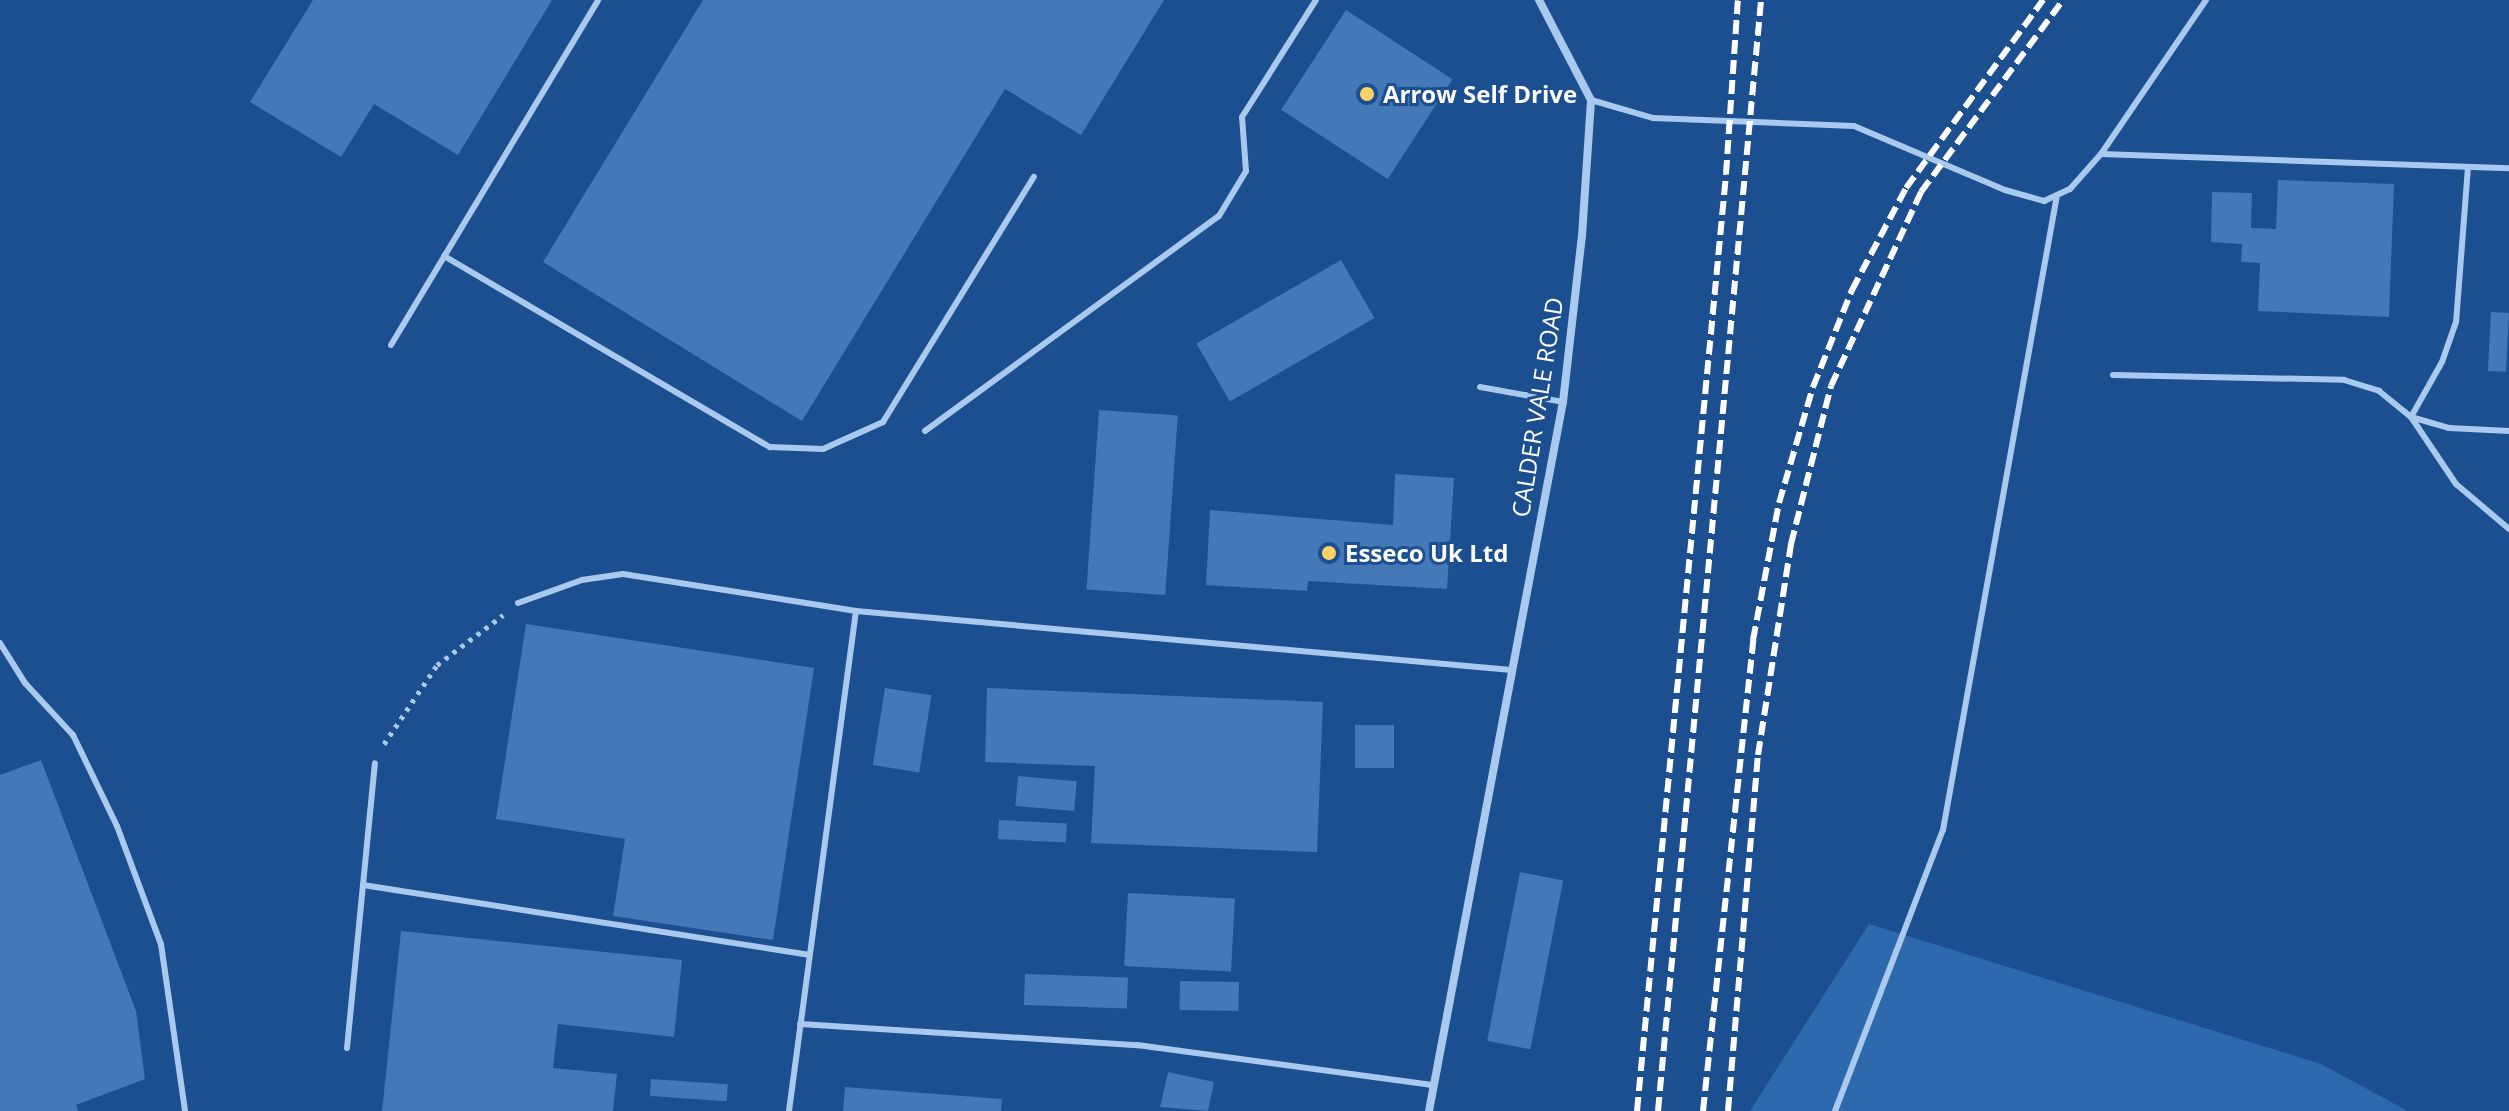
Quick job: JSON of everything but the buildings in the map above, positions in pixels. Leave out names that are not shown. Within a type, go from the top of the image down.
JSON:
[{"type":"street","points":[[1539,0],[1555,39],[1591,100]]},
{"type":"street","name":"CALDER VALE ROAD","points":[[1429,1111],[1563,402],[1591,100]]},
{"type":"lane","points":[[391,345],[598,0]]},
{"type":"lane","points":[[925,431],[1219,216],[1246,171],[1242,117],[1316,0]]},
{"type":"lane","points":[[1591,100],[1653,118],[1854,126],[2005,190],[2044,201],[2070,189],[2101,154],[2206,0]]},
{"type":"lane","points":[[2101,154],[2509,168]]},
{"type":"lane","points":[[2411,417],[2442,362],[2456,322],[2468,167]]},
{"type":"lane","points":[[444,256],[770,447],[823,449],[883,422],[1034,177]]},
{"type":"lane","points":[[1835,1111],[1943,830],[2057,195]]},
{"type":"lane","points":[[2113,375],[2344,380],[2379,391],[2411,417],[2456,484],[2509,529]]},
{"type":"lane","points":[[1480,387],[1563,402]]},
{"type":"lane","points":[[2411,417],[2449,428],[2509,431]]},
{"type":"lane","points":[[518,603],[582,580],[623,574],[856,611],[1511,670]]},
{"type":"lane","points":[[789,1111],[856,611]]},
{"type":"lane","points":[[0,643],[25,683],[73,735],[117,826],[161,944],[185,1111]]},
{"type":"lane","points":[[347,1048],[375,763]]},
{"type":"lane","points":[[363,885],[809,955]]},
{"type":"lane","points":[[800,1024],[1137,1045],[1434,1085]]},
{"type":"path","points":[[375,763],[396,721],[437,665],[518,603]]},
{"type":"shaded area","points":[[1869,924],[2321,1064],[2408,1111],[1750,1111]]},
{"type":"railway","points":[[1637,1111],[1726,174],[1738,0]]},
{"type":"railway","points":[[1658,1111],[1761,0]]},
{"type":"railway","points":[[1703,1111],[1753,640],[1779,503],[1813,387],[1852,290],[1906,188],[2043,0]]},
{"type":"railway","points":[[1728,1111],[1758,755],[1791,544],[1831,386],[1921,192],[2063,0]]},
{"type":"place","name":"Arrow Self Drive","points":[[1367,94]]},
{"type":"place","name":"Esseco Uk Ltd","points":[[1329,553]]}]
